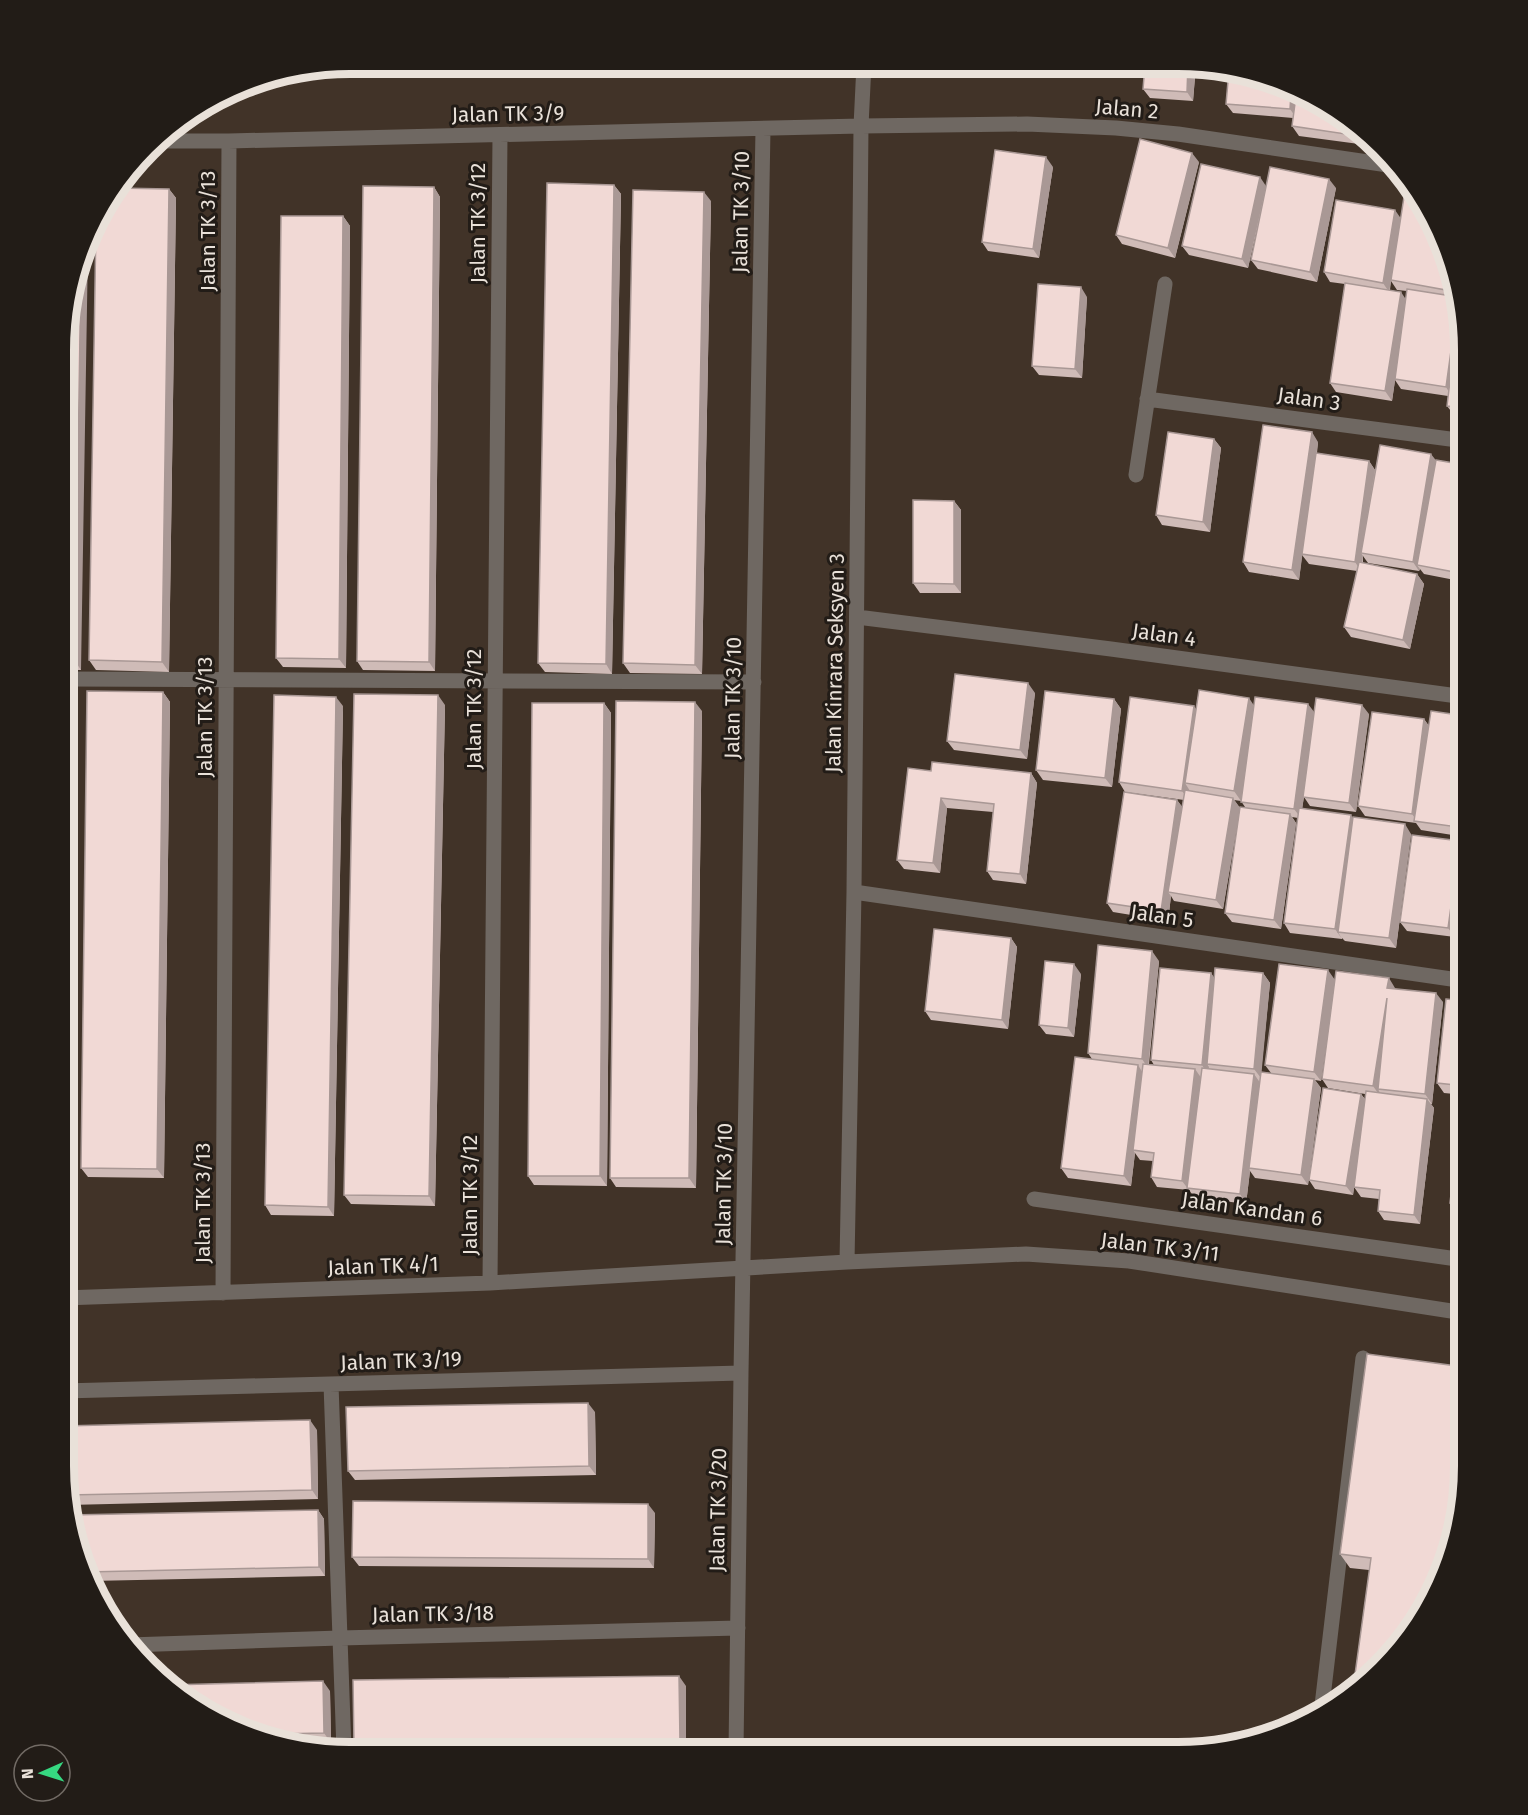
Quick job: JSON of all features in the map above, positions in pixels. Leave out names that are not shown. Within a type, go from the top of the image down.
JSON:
[{"type":"street","name":"Jalan Kinrara Seksyen 3","points":[[847,1262],[854,892],[861,126],[864,74]]},
{"type":"street","name":"Jalan 2","points":[[861,126],[1027,124],[1116,128],[1178,134],[1383,164]]},
{"type":"street","name":"Jalan TK 3/9","points":[[169,141],[861,126]]},
{"type":"street","name":"Jalan TK 3/10","points":[[744,1268],[763,129]]},
{"type":"street","name":"Jalan TK 3/12","points":[[490,1283],[500,135]]},
{"type":"street","name":"Jalan TK 3/13","points":[[223,1293],[229,141]]},
{"type":"street","points":[[1136,476],[1165,284]]},
{"type":"street","name":"Jalan 3","points":[[1148,399],[1454,440]]},
{"type":"street","name":"Jalan 4","points":[[857,617],[1454,696]]},
{"type":"street","points":[[73,679],[754,682]]},
{"type":"street","name":"Jalan 5","points":[[854,892],[1454,979]]},
{"type":"street","name":"Jalan Kandan 6","points":[[1034,1198],[1454,1259]]},
{"type":"street","name":"Jalan TK 3/11","points":[[847,1262],[1026,1254],[1129,1261],[1454,1311]]},
{"type":"street","name":"Jalan TK 4/1","points":[[73,1298],[490,1283],[847,1262]]},
{"type":"street","name":"Jalan TK 3/20","points":[[736,1742],[744,1268]]},
{"type":"street","points":[[1323,1700],[1363,1358]]},
{"type":"street","name":"Jalan TK 3/19","points":[[73,1391],[741,1373]]},
{"type":"street","points":[[331,1384],[344,1742]]},
{"type":"street","name":"Jalan TK 3/18","points":[[140,1645],[738,1628]]},
{"type":"building","points":[[1144,74],[1188,74],[1187,92],[1143,89]]},
{"type":"building","points":[[1228,78],[1267,88],[1291,98],[1290,109],[1226,104]]},
{"type":"building","points":[[1295,100],[1332,120],[1351,135],[1292,126]]},
{"type":"building","points":[[1140,139],[1192,153],[1168,248],[1116,235]]},
{"type":"building","points":[[995,150],[1046,157],[1033,249],[982,242]]},
{"type":"building","points":[[1201,164],[1260,177],[1242,259],[1182,246]]},
{"type":"building","points":[[1270,167],[1329,179],[1310,272],[1251,260]]},
{"type":"building","points":[[547,183],[614,185],[606,664],[538,663]]},
{"type":"building","points":[[363,186],[434,187],[429,662],[357,661]]},
{"type":"building","points":[[126,188],[169,189],[162,662],[89,660],[96,242]]},
{"type":"building","points":[[633,190],[704,192],[695,665],[623,663]]},
{"type":"building","points":[[1404,197],[1409,198],[1426,228],[1440,261],[1446,290],[1391,280]]},
{"type":"building","points":[[1336,200],[1395,210],[1383,283],[1324,272]]},
{"type":"building","points":[[281,216],[343,216],[339,659],[276,658]]},
{"type":"building","points":[[1345,283],[1401,292],[1385,391],[1330,383]]},
{"type":"building","points":[[1038,284],[1081,287],[1075,369],[1032,366]]},
{"type":"building","points":[[81,288],[75,661],[73,661],[73,350]]},
{"type":"building","points":[[1407,289],[1449,296],[1454,329],[1446,387],[1395,379]]},
{"type":"building","points":[[1454,347],[1454,407],[1447,406]]},
{"type":"building","points":[[1263,425],[1312,432],[1292,570],[1243,562]]},
{"type":"building","points":[[1168,432],[1214,439],[1203,522],[1156,515]]},
{"type":"building","points":[[1380,445],[1431,454],[1413,562],[1361,553]]},
{"type":"building","points":[[1316,453],[1369,461],[1355,562],[1302,554]]},
{"type":"building","points":[[1436,460],[1454,463],[1454,572],[1417,565]]},
{"type":"building","points":[[913,500],[954,501],[954,584],[913,583]]},
{"type":"building","points":[[1359,562],[1417,574],[1403,640],[1344,627]]},
{"type":"building","points":[[955,674],[1028,683],[1020,750],[947,741]]},
{"type":"building","points":[[1199,690],[1249,698],[1234,791],[1185,783]]},
{"type":"building","points":[[87,691],[163,692],[157,1169],[81,1168]]},
{"type":"building","points":[[1045,691],[1114,699],[1105,778],[1036,770]]},
{"type":"building","points":[[354,694],[438,695],[429,1196],[344,1195]]},
{"type":"building","points":[[274,695],[336,697],[328,1207],[265,1205]]},
{"type":"building","points":[[1130,697],[1194,706],[1182,791],[1119,782]]},
{"type":"building","points":[[1255,697],[1308,704],[1294,809],[1241,802]]},
{"type":"building","points":[[1316,698],[1362,705],[1349,803],[1303,797]]},
{"type":"building","points":[[616,701],[695,702],[689,1178],[610,1178]]},
{"type":"building","points":[[532,703],[604,703],[600,1176],[528,1176]]},
{"type":"building","points":[[1431,711],[1454,714],[1454,826],[1414,821]]},
{"type":"building","points":[[1372,712],[1424,719],[1412,814],[1358,806]]},
{"type":"building","points":[[932,762],[1031,773],[1020,874],[987,871],[994,804],[941,798],[933,863],[897,860],[908,768],[931,771]]},
{"type":"building","points":[[1185,790],[1233,798],[1216,900],[1168,892]]},
{"type":"building","points":[[1124,792],[1177,800],[1161,911],[1107,903]]},
{"type":"building","points":[[1240,807],[1290,814],[1274,920],[1225,913]]},
{"type":"building","points":[[1299,808],[1351,815],[1335,929],[1284,923]]},
{"type":"building","points":[[1353,817],[1405,824],[1389,938],[1338,932]]},
{"type":"building","points":[[1412,835],[1454,840],[1454,884],[1448,928],[1400,922]]},
{"type":"building","points":[[934,929],[1011,938],[1002,1020],[925,1011]]},
{"type":"building","points":[[1098,945],[1152,951],[1142,1059],[1088,1053]]},
{"type":"building","points":[[1045,961],[1074,964],[1068,1028],[1039,1025]]},
{"type":"building","points":[[1279,964],[1328,970],[1314,1072],[1265,1065]]},
{"type":"building","points":[[1160,968],[1211,973],[1202,1065],[1151,1060]]},
{"type":"building","points":[[1215,968],[1263,973],[1254,1069],[1207,1064]]},
{"type":"building","points":[[1336,971],[1389,978],[1387,988],[1436,993],[1425,1094],[1378,1089],[1387,998],[1373,1086],[1322,1079]]},
{"type":"building","points":[[1446,999],[1454,1000],[1454,1085],[1437,1083]]},
{"type":"building","points":[[1075,1057],[1138,1065],[1124,1176],[1061,1168]]},
{"type":"building","points":[[1143,1064],[1195,1069],[1182,1181],[1151,1177],[1154,1153],[1133,1150]]},
{"type":"building","points":[[1202,1068],[1254,1074],[1240,1194],[1187,1188]]},
{"type":"building","points":[[1261,1072],[1314,1079],[1301,1175],[1249,1168]]},
{"type":"building","points":[[1323,1088],[1361,1094],[1346,1186],[1309,1180]]},
{"type":"building","points":[[1366,1091],[1427,1099],[1414,1215],[1378,1211],[1380,1190],[1354,1187]]},
{"type":"building","points":[[1454,1169],[1454,1204],[1450,1203]]},
{"type":"building","points":[[1367,1354],[1454,1366],[1454,1483],[1449,1519],[1440,1554],[1426,1587],[1408,1619],[1374,1661],[1355,1677],[1371,1558],[1340,1554]]},
{"type":"building","points":[[588,1403],[589,1466],[348,1471],[346,1407]]},
{"type":"building","points":[[310,1420],[312,1490],[75,1495],[73,1426]]},
{"type":"building","points":[[353,1501],[648,1504],[648,1559],[352,1557]]},
{"type":"building","points":[[318,1510],[319,1567],[95,1572],[88,1554],[78,1515]]},
{"type":"building","points":[[679,1676],[680,1742],[354,1742],[353,1680]]},
{"type":"building","points":[[323,1681],[324,1733],[286,1734],[261,1727],[228,1713],[183,1685]]}]
